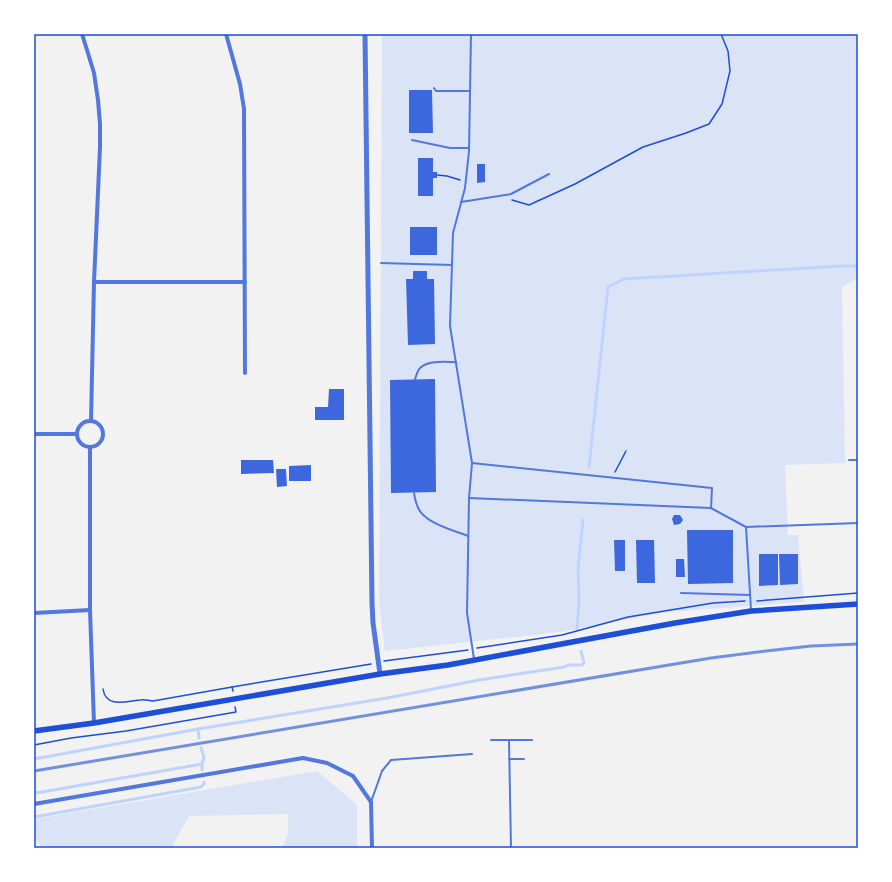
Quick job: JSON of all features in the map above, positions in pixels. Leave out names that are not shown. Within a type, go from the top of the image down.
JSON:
[{"type":"main road","points":[[34,731],[94,723],[380,674],[474,660],[675,623],[751,612],[858,604]]},
{"type":"street","points":[[82,34],[94,73],[100,124],[94,282],[91,421]]},
{"type":"street","points":[[226,34],[240,84],[244,109],[245,373]]},
{"type":"street","points":[[365,34],[372,603],[373,623],[380,674]]},
{"type":"street","points":[[94,282],[245,282]]},
{"type":"street","points":[[87,421],[94,421],[99,424],[103,432],[99,444],[90,447],[82,444],[77,434],[81,424],[87,421]]},
{"type":"street","points":[[34,434],[77,434]]},
{"type":"street","points":[[90,447],[90,610],[94,723]]},
{"type":"street","points":[[34,613],[90,610]]},
{"type":"street","points":[[34,804],[303,758],[328,763],[353,776],[371,802],[372,848]]},
{"type":"lane","points":[[471,34],[466,188],[452,233],[450,326],[472,463],[469,498],[467,613],[474,660]]},
{"type":"lane","points":[[434,88],[436,91],[470,91]]},
{"type":"lane","points":[[412,140],[450,148],[468,148]]},
{"type":"lane","points":[[461,202],[511,194],[549,174]]},
{"type":"lane","points":[[381,263],[452,265]]},
{"type":"lane","points":[[415,380],[420,368],[428,364],[437,362],[456,362]]},
{"type":"lane","points":[[849,460],[858,460]]},
{"type":"lane","points":[[472,463],[712,488],[711,508]]},
{"type":"lane","points":[[414,492],[417,507],[426,518],[439,525],[468,536]]},
{"type":"lane","points":[[469,498],[711,508],[746,527],[858,523]]},
{"type":"lane","points":[[746,527],[751,612]]},
{"type":"lane","points":[[681,593],[750,595]]},
{"type":"lane","points":[[491,740],[532,740]]},
{"type":"lane","points":[[509,740],[511,848]]},
{"type":"lane","points":[[371,802],[382,771],[391,760],[472,754]]},
{"type":"lane","points":[[509,759],[524,759]]},
{"type":"path","points":[[501,196],[529,205],[575,184],[643,147],[709,124],[722,104],[730,72],[728,51],[720,34]]},
{"type":"path","points":[[437,175],[466,182]]},
{"type":"path","points":[[613,478],[626,451]]},
{"type":"path","points":[[103,689],[107,698],[112,701],[154,701],[378,662],[562,635],[628,617],[713,603],[858,593]]},
{"type":"path","points":[[34,745],[236,712],[232,687]]},
{"type":"shaded area","points":[[382,34],[858,34],[858,278],[842,287],[845,463],[785,465],[788,535],[798,535],[804,602],[667,612],[560,632],[385,651],[379,602]]},
{"type":"shaded area","points":[[317,771],[357,805],[357,848],[282,848],[288,834],[288,814],[189,816],[171,848],[43,848],[34,837],[34,819]]},
{"type":"building","points":[[409,90],[432,90],[433,133],[409,133]]},
{"type":"building","points":[[418,158],[433,158],[433,172],[437,172],[437,178],[433,178],[433,196],[418,196]]},
{"type":"building","points":[[477,164],[485,164],[485,182],[477,183]]},
{"type":"building","points":[[410,227],[437,227],[437,255],[410,255]]},
{"type":"building","points":[[413,271],[427,271],[427,279],[434,279],[435,344],[408,345],[406,279],[413,279]]},
{"type":"building","points":[[435,379],[436,492],[391,493],[390,380]]},
{"type":"building","points":[[329,389],[344,389],[344,420],[315,420],[315,407],[328,407]]},
{"type":"building","points":[[241,460],[273,460],[274,473],[241,474]]},
{"type":"building","points":[[311,465],[311,481],[289,481],[289,466]]},
{"type":"building","points":[[276,469],[286,469],[287,486],[277,487]]},
{"type":"building","points":[[674,515],[680,515],[683,520],[680,524],[674,525],[672,519]]},
{"type":"building","points":[[687,530],[733,530],[733,583],[688,584]]},
{"type":"building","points":[[614,540],[625,540],[625,571],[615,571]]},
{"type":"building","points":[[636,540],[654,540],[655,583],[637,583]]},
{"type":"building","points":[[759,554],[778,554],[778,585],[759,586]]},
{"type":"building","points":[[779,554],[798,554],[798,584],[780,585]]},
{"type":"building","points":[[676,559],[684,559],[685,577],[676,577]]},
{"type":"waterway","points":[[589,467],[608,287],[624,279],[858,266]]},
{"type":"waterway","points":[[577,629],[579,602],[578,569],[583,520]]},
{"type":"waterway","points":[[199,738],[198,729],[387,698],[479,680],[564,667],[568,665],[582,665],[584,663],[581,651]]},
{"type":"waterway","points":[[34,759],[198,729]]},
{"type":"waterway","points":[[201,748],[204,757],[202,770]]},
{"type":"waterway","points":[[34,793],[202,764]]},
{"type":"waterway","points":[[34,817],[201,787],[204,782]]},
{"type":"railway","points":[[34,771],[711,658],[811,646],[858,644]]}]
